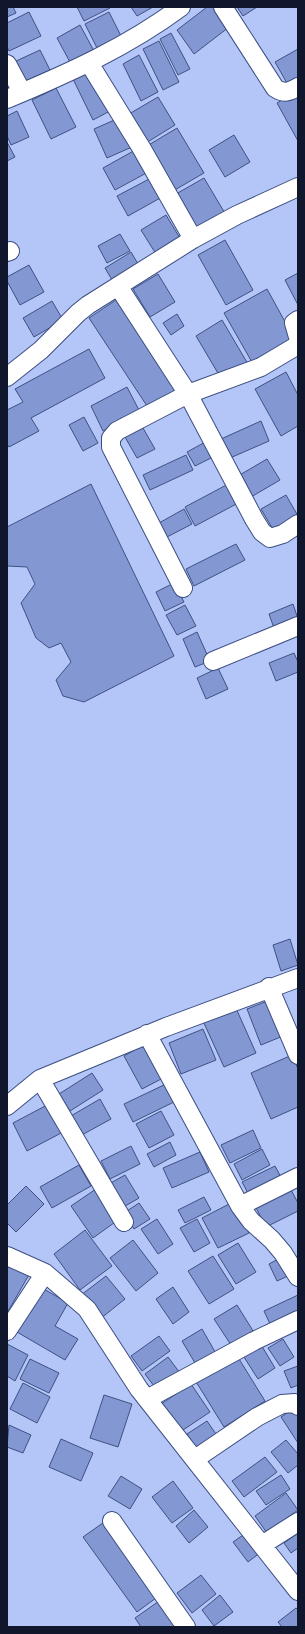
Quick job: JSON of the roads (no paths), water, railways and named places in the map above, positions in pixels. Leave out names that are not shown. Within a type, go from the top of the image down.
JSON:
[{"type":"street","points":[[7,64],[14,95],[89,63],[151,30],[181,7]]},
{"type":"street","points":[[224,7],[275,88],[281,92],[288,92],[298,87]]},
{"type":"street","points":[[89,63],[142,149],[193,239]]},
{"type":"street","points":[[7,377],[41,350],[78,313],[118,286],[193,239],[298,187]]},
{"type":"street","points":[[118,286],[188,394],[254,520],[262,532],[270,538],[283,534],[298,524]]},
{"type":"street","points":[[298,320],[294,323],[298,337]]},
{"type":"street","points":[[183,588],[117,460],[111,446],[111,438],[117,431],[188,394],[261,367],[298,345]]},
{"type":"street","points":[[213,661],[298,626]]},
{"type":"street","points":[[7,1106],[40,1079],[147,1034],[269,987],[298,978]]},
{"type":"street","points":[[269,987],[298,1055]]},
{"type":"street","points":[[147,1034],[240,1206],[251,1221],[272,1240],[283,1253],[298,1277]]},
{"type":"street","points":[[40,1079],[124,1222]]},
{"type":"street","points":[[240,1206],[298,1177]]},
{"type":"street","points":[[7,1256],[45,1273],[87,1309],[147,1399],[298,1591]]},
{"type":"street","points":[[7,1331],[45,1273]]},
{"type":"street","points":[[147,1399],[254,1340],[298,1320]]},
{"type":"street","points":[[195,1459],[257,1417],[282,1404],[295,1403],[298,1406]]},
{"type":"street","points":[[112,1521],[186,1627]]},
{"type":"street","points":[[262,1545],[298,1522]]}]
